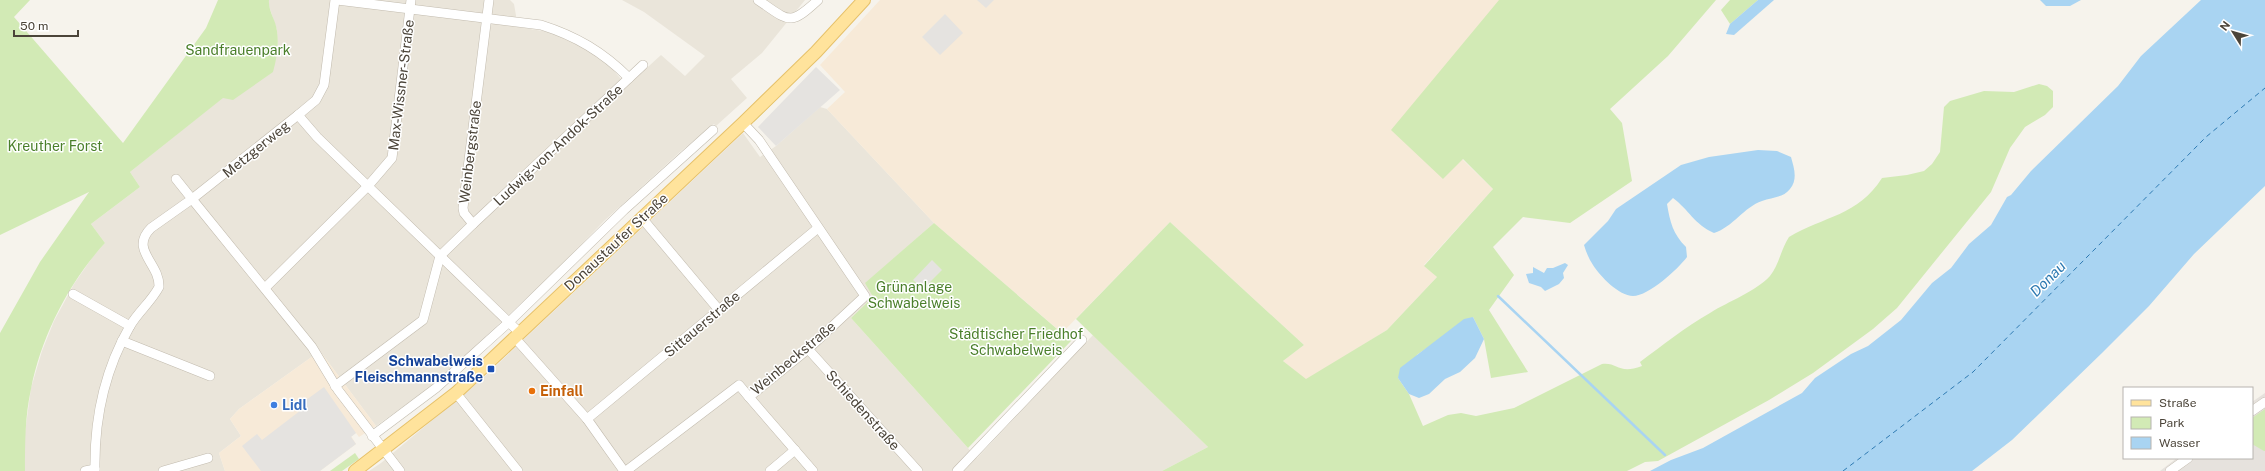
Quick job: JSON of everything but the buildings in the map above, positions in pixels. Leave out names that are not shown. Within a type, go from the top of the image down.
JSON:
[{"type":"main road","name":"Donaustaufer Straße","points":[[355,471],[384,451],[456,393],[641,217],[743,123],[816,52],[864,0]]},
{"type":"street","points":[[298,115],[316,100],[324,85],[336,0],[410,4],[486,18],[540,25],[574,37],[603,54],[629,78]]},
{"type":"street","name":"Weinbergstraße","points":[[440,256],[474,224],[464,213],[463,208],[489,0]]},
{"type":"street","points":[[758,0],[788,19],[795,19],[803,15],[818,0]]},
{"type":"street","name":"Max-Wissner-Straße","points":[[368,186],[389,163],[394,150],[410,4]]},
{"type":"street","name":"Ludwig-von-Andok-Straße","points":[[474,224],[643,65]]},
{"type":"street","name":"Metzgerweg","points":[[95,470],[94,449],[99,405],[122,341],[130,326],[159,287],[156,272],[143,250],[142,241],[145,234],[192,199],[298,115],[317,137],[509,322],[517,336],[587,419],[625,471]]},
{"type":"street","points":[[743,123],[759,140],[818,228]]},
{"type":"street","name":"Donaustaufer Straße","points":[[372,436],[436,388],[509,322],[614,219],[713,130]]},
{"type":"street","points":[[176,179],[312,348],[336,386],[372,436],[400,471]]},
{"type":"street","points":[[265,288],[368,186]]},
{"type":"street","points":[[641,217],[719,310]]},
{"type":"street","name":"Weinbeckstraße","points":[[625,471],[739,385],[749,397],[808,349],[865,296],[818,228]]},
{"type":"street","name":"Sittauerstraße","points":[[587,419],[818,228]]},
{"type":"street","points":[[336,386],[423,320],[440,256]]},
{"type":"street","points":[[73,294],[130,326]]},
{"type":"street","points":[[957,471],[1082,340]]},
{"type":"street","points":[[122,341],[210,376]]},
{"type":"street","name":"Schiedenstraße","points":[[808,349],[918,471]]},
{"type":"street","points":[[456,393],[518,471]]},
{"type":"street","points":[[749,397],[813,471]]},
{"type":"street","points":[[2253,410],[2265,402]]},
{"type":"street","points":[[770,471],[795,450]]},
{"type":"street","points":[[163,471],[208,458]]},
{"type":"street","points":[[2170,471],[2187,459]]},
{"type":"street","points":[[85,471],[95,470]]},
{"type":"shaded area","points":[[269,0],[510,0],[514,4],[518,27],[549,32],[588,48],[608,64],[627,86],[661,55],[685,76],[705,56],[644,12],[622,0],[805,0],[762,53],[731,79],[747,98],[716,126],[714,124],[680,152],[604,221],[556,270],[436,383],[376,426],[320,351],[239,409],[230,419],[241,436],[219,453],[225,471],[25,471],[25,433],[31,388],[42,351],[54,321],[74,284],[94,255],[105,243],[91,224],[140,187],[130,172],[278,53],[277,30],[269,6]]},
{"type":"shaded area","points":[[880,0],[1499,0],[1443,179],[1462,159],[1493,189],[1424,265],[1437,277],[1387,330],[1306,380],[1283,361],[1304,345],[1170,222],[1062,333],[934,223],[827,109],[845,92],[820,65]]},
{"type":"shaded area","points":[[977,0],[994,0],[986,8]]},
{"type":"shaded area","points":[[945,14],[963,33],[940,55],[922,37]]},
{"type":"shaded area","points":[[816,67],[840,90],[776,146],[758,127]]},
{"type":"shaded area","points":[[820,107],[827,109],[934,223],[866,283],[873,297],[851,318],[977,458],[1093,335],[1208,447],[1162,471],[369,471],[381,463],[485,376],[743,133],[760,157],[776,146]]},
{"type":"shaded area","points":[[932,260],[942,270],[923,289],[913,280]]},
{"type":"shaded area","points":[[320,351],[376,426],[359,437],[356,433],[351,436],[356,444],[320,471],[225,471],[219,453],[241,436],[230,419],[239,409]]},
{"type":"shaded area","name":"Lidl","points":[[324,387],[356,433],[351,437],[356,444],[320,471],[261,471],[242,446],[257,434],[262,440],[305,407],[302,403]]},
{"type":"shaded area","points":[[2265,393],[2265,471],[2160,471],[2176,459],[2253,459],[2253,401]]},
{"type":"green space","points":[[0,0],[30,0],[14,17],[123,143],[206,28],[218,0],[269,0],[278,36],[276,62],[273,72],[233,100],[223,98],[130,172],[140,187],[91,224],[105,243],[92,258],[68,293],[49,330],[31,389],[26,419],[25,471],[0,471],[0,333],[40,262],[89,192],[0,235]]},
{"type":"green space","points":[[1499,0],[1716,0],[1668,56],[1610,109],[1622,123],[1632,181],[1570,223],[1523,217],[1493,247],[1514,275],[1489,310],[1528,372],[1491,378],[1484,339],[1473,317],[1418,354],[1398,378],[1409,394],[1423,426],[1448,415],[1461,413],[1476,416],[1514,408],[1602,364],[1612,365],[1623,369],[1642,366],[1640,362],[1683,330],[1764,282],[1773,272],[1789,237],[1851,208],[1873,191],[1882,178],[1924,171],[1932,164],[1940,152],[1944,107],[1950,101],[1984,91],[2014,92],[2039,84],[2047,86],[2053,91],[2053,107],[2045,115],[2025,127],[2010,148],[1991,192],[1897,308],[1873,329],[1813,373],[1769,400],[1658,461],[1645,462],[1627,471],[1162,471],[1208,447],[1076,319],[1170,222],[1304,345],[1283,361],[1306,379],[1387,330],[1437,277],[1424,266],[1493,189],[1463,159],[1443,179],[1391,130]]},
{"type":"green space","points":[[1730,0],[1758,0],[1730,24],[1721,10]]},
{"type":"green space","points":[[827,47],[825,52],[754,122],[750,122]]},
{"type":"green space","name":"Grünanlage Schwabelweis","points":[[934,223],[1071,341],[968,448],[851,318],[873,297],[865,283]]},
{"type":"green space","points":[[2265,409],[2265,451],[2253,445],[2253,417]]},
{"type":"green space","points":[[355,453],[359,459],[342,471],[330,471]]},
{"type":"water","points":[[1758,0],[1774,0],[1734,35],[1726,34],[1730,24]]},
{"type":"water","points":[[2040,0],[2081,0],[2070,6],[2046,6]]},
{"type":"water","name":"Donau","points":[[2201,0],[2265,0],[2265,186],[2194,254],[2149,306],[2012,440],[1972,471],[1650,471],[1671,460],[1703,448],[1802,393],[1815,378],[1851,354],[1868,346],[1901,320],[1932,283],[1951,268],[1969,244],[1991,225],[2007,197],[2011,195],[2031,171],[2118,86],[2141,56]]},
{"type":"water","points":[[1758,150],[1777,151],[1791,157],[1795,177],[1790,189],[1787,192],[1781,196],[1756,204],[1727,226],[1714,233],[1696,221],[1673,198],[1667,204],[1669,216],[1675,232],[1686,247],[1687,257],[1663,281],[1640,295],[1633,296],[1622,293],[1610,285],[1596,269],[1589,258],[1584,245],[1608,221],[1616,209],[1681,165],[1709,157]]},
{"type":"water","points":[[1565,263],[1568,265],[1563,273],[1564,278],[1559,284],[1545,291],[1541,287],[1529,283],[1526,274],[1533,273],[1533,267],[1544,273],[1547,268],[1553,268]]},
{"type":"water","points":[[1473,317],[1484,339],[1475,358],[1460,372],[1445,379],[1429,394],[1419,398],[1409,394],[1398,378],[1400,368],[1464,319]]},
{"type":"waterway","points":[[1498,296],[1665,455]]},
{"type":"ferry route","points":[[1843,471],[1973,372],[2206,137],[2265,88]]},
{"type":"place","name":"Schwabelweis Fleischmannstraße","points":[[491,369]]},
{"type":"place","name":"Einfall","points":[[532,391]]},
{"type":"place","name":"Lidl","points":[[274,405]]},
{"type":"park label","name":"Sandfrauenpark","points":[[238,50]]},
{"type":"park label","name":"Kreuther Forst","points":[[55,146]]},
{"type":"park label","name":"Städtischer Friedhof Schwabelweis","points":[[1016,342]]}]
